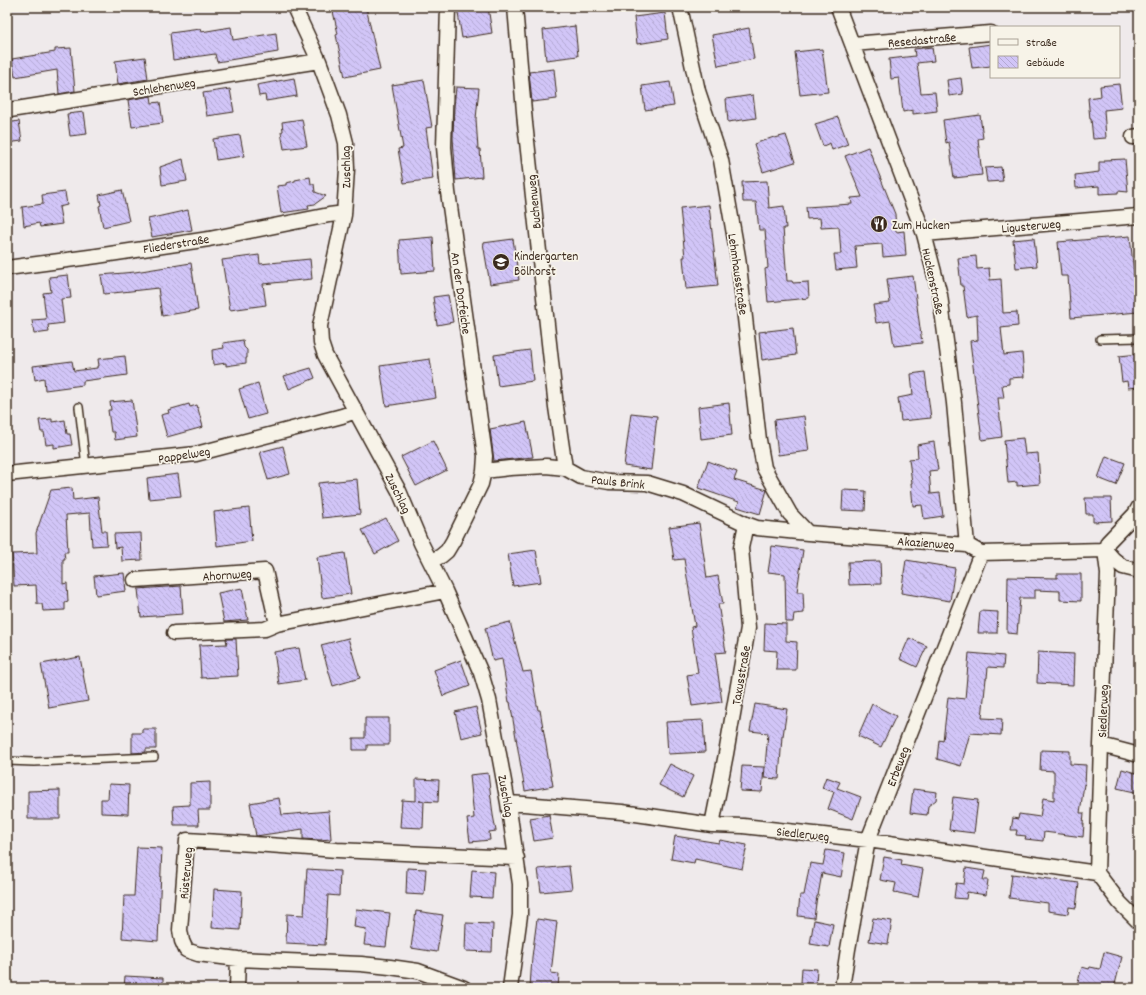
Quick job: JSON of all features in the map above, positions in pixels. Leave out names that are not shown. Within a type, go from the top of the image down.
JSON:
[{"type":"street","name":"Zuschlag","points":[[294,7],[319,61],[346,143],[347,169],[344,215],[332,264],[320,326],[322,343],[325,355],[399,491],[421,543],[445,591],[481,672],[487,693],[508,803],[520,884],[520,915],[510,988]]},
{"type":"street","name":"An der Dorfeiche","points":[[430,561],[441,556],[447,551],[454,541],[481,484],[485,456],[448,192],[444,147],[448,7]]},
{"type":"street","name":"Buchenweg","points":[[515,7],[525,123],[546,320],[565,468]]},
{"type":"street","name":"Lehmhausstraße","points":[[680,7],[698,91],[720,160],[738,257],[759,440],[764,468],[790,514],[808,533]]},
{"type":"street","name":"Huckenstraße","points":[[838,7],[924,234],[940,295],[954,403],[967,545]]},
{"type":"street","name":"Resedastraße","points":[[852,44],[990,33]]},
{"type":"street","name":"Schlehenweg","points":[[10,110],[319,61]]},
{"type":"street","name":"Fliederstraße","points":[[7,268],[208,239],[329,215],[344,215]]},
{"type":"street","name":"Ligusterweg","points":[[924,234],[1139,216]]},
{"type":"street","name":"Pappelweg","points":[[7,474],[196,454],[335,418],[356,411]]},
{"type":"street","name":"Pauls Brink","points":[[484,471],[546,466],[565,468],[581,477],[609,482],[647,483],[683,494],[746,524]]},
{"type":"street","points":[[1139,507],[1135,514],[1108,542],[1105,550],[1123,567],[1139,571]]},
{"type":"street","name":"Akazienweg","points":[[746,524],[757,528],[808,533],[967,545],[980,552],[1105,550]]},
{"type":"street","name":"Taxusstraße","points":[[712,825],[748,628],[741,548],[746,524]]},
{"type":"street","name":"Siedlerweg","points":[[508,803],[622,812],[712,825],[743,826],[868,840],[1097,873],[1108,574],[1105,550]]},
{"type":"street","name":"Erbeweg","points":[[842,988],[868,840],[980,552]]},
{"type":"street","name":"Ahornweg","points":[[135,580],[264,571],[277,624]]},
{"type":"street","points":[[174,633],[265,629],[277,624],[445,591]]},
{"type":"street","points":[[1101,745],[1139,755]]},
{"type":"street","name":"Rüsterweg","points":[[464,988],[418,971],[390,967],[361,964],[238,959],[198,954],[186,950],[182,941],[180,930],[187,840],[268,844],[337,850],[517,858]]},
{"type":"street","points":[[1097,873],[1120,903],[1139,922]]},
{"type":"street","points":[[237,988],[238,959]]},
{"type":"lane","points":[[1100,340],[1139,338]]},
{"type":"lane","points":[[79,407],[86,466]]},
{"type":"lane","points":[[7,761],[34,762],[154,757]]},
{"type":"building","points":[[332,7],[366,7],[380,70],[345,77]]},
{"type":"building","points":[[457,7],[488,7],[492,33],[462,38]]},
{"type":"building","points":[[665,13],[668,39],[637,44],[634,17]]},
{"type":"building","points":[[575,26],[578,56],[546,60],[543,30]]},
{"type":"building","points":[[231,27],[233,40],[276,33],[278,52],[217,62],[215,54],[173,60],[170,33],[200,29],[201,32]]},
{"type":"building","points":[[749,28],[754,59],[718,66],[712,35]]},
{"type":"building","points":[[990,44],[990,66],[972,68],[969,47]]},
{"type":"building","points":[[932,47],[934,61],[917,63],[921,93],[935,92],[937,111],[913,114],[913,110],[903,112],[899,78],[891,79],[889,59],[915,56],[914,49]]},
{"type":"building","points":[[71,48],[75,91],[59,94],[57,70],[15,77],[12,59],[55,52],[55,49]]},
{"type":"building","points":[[822,49],[828,92],[800,95],[795,52]]},
{"type":"building","points":[[145,57],[148,79],[118,84],[115,61]]},
{"type":"building","points":[[554,69],[557,99],[532,102],[529,72]]},
{"type":"building","points":[[294,78],[297,96],[266,101],[265,95],[259,96],[257,85]]},
{"type":"building","points":[[961,78],[963,94],[949,96],[947,80]]},
{"type":"building","points":[[424,80],[432,127],[426,128],[433,179],[404,183],[398,149],[403,148],[392,85]]},
{"type":"building","points":[[670,82],[674,106],[645,110],[642,86]]},
{"type":"building","points":[[1119,84],[1122,108],[1104,110],[1106,138],[1093,139],[1088,98],[1101,96],[1100,86]]},
{"type":"building","points":[[456,87],[479,88],[476,119],[482,177],[456,180],[453,138]]},
{"type":"building","points":[[230,89],[234,112],[207,116],[203,93]]},
{"type":"building","points":[[753,95],[756,118],[728,122],[726,99]]},
{"type":"building","points":[[151,96],[152,103],[160,102],[163,123],[132,127],[128,100]]},
{"type":"building","points":[[84,112],[87,134],[70,136],[67,114]]},
{"type":"building","points":[[980,115],[983,138],[978,139],[982,175],[954,178],[949,142],[946,143],[943,120]]},
{"type":"building","points":[[838,117],[848,144],[832,150],[830,143],[823,146],[815,124]]},
{"type":"building","points":[[302,119],[307,146],[284,149],[281,132],[283,131],[282,122]]},
{"type":"building","points":[[19,121],[22,141],[7,143],[7,123]]},
{"type":"building","points":[[240,135],[244,156],[216,160],[213,139]]},
{"type":"building","points":[[786,135],[795,162],[763,172],[754,144],[774,137]]},
{"type":"building","points":[[868,147],[895,214],[896,232],[904,231],[906,255],[883,257],[882,244],[855,246],[857,268],[836,270],[834,254],[841,254],[839,227],[821,228],[820,218],[807,219],[806,207],[852,204],[851,198],[862,197],[845,156]]},
{"type":"building","points":[[183,159],[187,181],[162,185],[160,167]]},
{"type":"building","points":[[1125,159],[1128,192],[1118,191],[1118,193],[1099,194],[1099,186],[1076,188],[1075,175],[1099,172],[1099,162],[1105,162],[1105,160]]},
{"type":"building","points":[[1001,167],[1003,181],[987,182],[985,168]]},
{"type":"building","points":[[310,177],[311,184],[314,184],[315,192],[326,196],[315,204],[308,205],[309,209],[281,213],[277,186],[286,185],[286,183],[295,180]]},
{"type":"building","points":[[767,181],[769,208],[784,206],[786,228],[783,228],[787,281],[792,281],[793,283],[808,282],[809,298],[768,302],[765,269],[768,268],[765,230],[759,230],[756,202],[743,202],[742,182]]},
{"type":"building","points":[[122,190],[129,221],[103,227],[99,206],[101,205],[99,195]]},
{"type":"building","points":[[65,192],[67,205],[59,207],[62,224],[40,227],[39,223],[24,226],[22,207],[43,204],[42,195]]},
{"type":"building","points":[[709,205],[718,286],[686,289],[683,257],[685,257],[680,208]]},
{"type":"building","points":[[188,210],[192,230],[152,237],[148,219]]},
{"type":"building","points":[[1130,236],[1138,312],[1071,318],[1068,276],[1061,276],[1058,242]]},
{"type":"building","points":[[433,237],[435,271],[401,274],[399,240]]},
{"type":"building","points":[[1034,238],[1037,266],[1016,268],[1013,240]]},
{"type":"building","name":"Kindergarten Bölhorst","points":[[513,239],[519,280],[490,284],[483,243]]},
{"type":"building","points":[[259,255],[260,264],[310,259],[312,279],[263,284],[266,305],[230,310],[222,260]]},
{"type":"building","points":[[976,256],[977,269],[989,268],[990,280],[1001,279],[1003,313],[1017,312],[1018,326],[1001,328],[1004,355],[1022,353],[1024,377],[1009,378],[1009,384],[1002,385],[1004,398],[998,398],[1002,437],[982,440],[970,341],[978,340],[977,315],[967,317],[963,286],[961,286],[958,258]]},
{"type":"building","points":[[191,263],[198,310],[162,316],[158,288],[104,294],[101,275],[135,272]]},
{"type":"building","points":[[68,275],[71,298],[61,299],[64,323],[48,325],[49,332],[34,334],[32,320],[46,319],[43,293],[51,292],[49,277]]},
{"type":"building","points":[[913,276],[922,343],[894,346],[890,321],[876,323],[873,305],[890,303],[887,279]]},
{"type":"building","points":[[448,295],[453,322],[437,325],[433,297]]},
{"type":"building","points":[[793,328],[796,355],[762,360],[759,332]]},
{"type":"building","points":[[243,340],[244,347],[247,350],[246,363],[226,366],[226,363],[213,365],[212,350],[224,348],[223,343]]},
{"type":"building","points":[[530,350],[533,381],[498,386],[494,355]]},
{"type":"building","points":[[1139,354],[1139,387],[1128,388],[1127,381],[1122,382],[1119,356]]},
{"type":"building","points":[[125,356],[127,375],[83,381],[83,385],[45,390],[44,378],[35,380],[33,366],[72,361],[74,371],[97,368],[97,366],[99,366],[98,359]]},
{"type":"building","points":[[430,359],[436,398],[386,406],[380,366]]},
{"type":"building","points":[[311,368],[315,378],[289,389],[284,376]]},
{"type":"building","points":[[925,372],[931,418],[901,421],[898,398],[913,395],[911,374]]},
{"type":"building","points":[[258,383],[266,414],[248,419],[239,389]]},
{"type":"building","points":[[132,400],[137,437],[115,440],[114,432],[111,432],[108,410],[111,410],[110,402]]},
{"type":"building","points":[[729,403],[732,435],[701,439],[698,407]]},
{"type":"building","points":[[189,404],[190,407],[197,405],[203,427],[167,437],[161,415],[169,413],[168,410]]},
{"type":"building","points":[[631,413],[657,416],[651,470],[624,466]]},
{"type":"building","points":[[804,416],[809,451],[778,455],[774,420]]},
{"type":"building","points":[[52,419],[52,422],[65,420],[67,434],[70,434],[72,445],[54,448],[54,444],[46,445],[44,432],[41,432],[39,420]]},
{"type":"building","points":[[526,422],[533,457],[494,461],[490,429]]},
{"type":"building","points":[[1023,438],[1025,454],[1038,453],[1040,484],[1017,486],[1017,482],[1008,483],[1004,440]]},
{"type":"building","points":[[433,441],[447,470],[416,486],[401,457]]},
{"type":"building","points":[[934,442],[938,470],[929,471],[931,494],[940,493],[943,516],[924,519],[922,505],[913,506],[909,459],[918,458],[917,445]]},
{"type":"building","points":[[283,446],[290,474],[268,480],[260,452]]},
{"type":"building","points":[[1106,456],[1125,463],[1116,485],[1098,478]]},
{"type":"building","points":[[708,461],[737,472],[734,480],[767,490],[760,514],[737,507],[739,502],[698,488]]},
{"type":"building","points":[[178,474],[181,496],[149,499],[147,478]]},
{"type":"building","points":[[357,479],[360,514],[322,518],[318,483]]},
{"type":"building","points":[[72,488],[73,500],[98,497],[102,531],[106,531],[107,545],[92,546],[90,513],[66,515],[68,552],[64,552],[65,559],[63,559],[63,584],[67,583],[68,602],[65,603],[65,610],[43,611],[42,604],[37,604],[36,585],[14,586],[12,554],[37,553],[36,533],[51,490]]},
{"type":"building","points":[[843,490],[866,491],[865,511],[842,510]]},
{"type":"building","points":[[1085,498],[1111,498],[1112,521],[1093,522],[1093,514],[1086,514]]},
{"type":"building","points":[[249,508],[252,541],[217,546],[214,512]]},
{"type":"building","points":[[386,518],[398,541],[375,554],[362,530]]},
{"type":"building","points":[[699,523],[707,578],[718,576],[723,604],[718,604],[726,652],[715,653],[722,702],[692,706],[687,675],[698,673],[691,627],[695,626],[684,559],[674,560],[669,527]]},
{"type":"building","points":[[141,533],[142,560],[122,561],[121,547],[115,548],[114,534]]},
{"type":"building","points":[[772,546],[803,550],[797,592],[803,592],[804,613],[794,614],[793,622],[786,622],[785,574],[768,572]]},
{"type":"building","points":[[536,550],[541,582],[513,586],[508,554]]},
{"type":"building","points":[[345,553],[351,594],[322,598],[317,557]]},
{"type":"building","points":[[906,560],[955,568],[950,601],[901,593]]},
{"type":"building","points":[[880,561],[881,584],[849,585],[848,562]]},
{"type":"building","points":[[124,573],[126,591],[96,595],[94,576]]},
{"type":"building","points":[[1057,574],[1081,574],[1081,601],[1060,600],[1060,591],[1035,590],[1035,598],[1020,598],[1017,634],[1007,633],[1008,577],[1057,578]]},
{"type":"building","points":[[181,586],[183,614],[141,617],[138,589]]},
{"type":"building","points":[[242,588],[248,620],[224,622],[218,593]]},
{"type":"building","points":[[980,611],[998,612],[997,633],[978,633]]},
{"type":"building","points":[[510,622],[523,672],[531,671],[538,710],[540,710],[553,786],[525,791],[502,659],[493,661],[485,628]]},
{"type":"building","points":[[765,623],[786,624],[786,641],[797,642],[796,670],[776,670],[777,651],[764,650]]},
{"type":"building","points":[[348,638],[360,678],[333,686],[321,645]]},
{"type":"building","points":[[909,638],[927,646],[917,667],[900,659]]},
{"type":"building","points":[[226,639],[236,639],[238,676],[201,678],[199,645],[227,644]]},
{"type":"building","points":[[299,648],[305,680],[279,684],[274,652]]},
{"type":"building","points":[[1038,652],[1074,654],[1073,685],[1037,683]]},
{"type":"building","points":[[969,653],[1004,656],[1003,668],[988,667],[982,718],[1002,719],[1001,735],[970,733],[961,766],[937,759],[939,740],[943,741],[948,697],[965,699]]},
{"type":"building","points":[[80,657],[88,701],[49,708],[41,664]]},
{"type":"building","points":[[461,660],[470,686],[443,696],[434,670]]},
{"type":"building","points":[[755,704],[787,709],[782,736],[779,779],[764,778],[768,733],[750,731]]},
{"type":"building","points":[[872,704],[896,716],[881,747],[858,736]]},
{"type":"building","points":[[476,707],[482,733],[461,738],[455,712]]},
{"type":"building","points":[[365,718],[389,718],[389,745],[367,745],[367,750],[353,750],[353,738],[365,738]]},
{"type":"building","points":[[703,720],[705,752],[668,754],[666,722]]},
{"type":"building","points":[[142,729],[156,729],[156,749],[146,749],[146,752],[132,753],[132,733],[142,733]]},
{"type":"building","points":[[1041,750],[1070,751],[1070,764],[1086,765],[1085,785],[1084,784],[1080,813],[1084,813],[1083,837],[1044,832],[1043,841],[1025,839],[1026,836],[1016,835],[1017,830],[1011,830],[1013,818],[1018,819],[1019,814],[1040,817],[1043,798],[1054,800],[1054,771],[1040,770]]},
{"type":"building","points":[[670,764],[693,776],[683,797],[659,785]]},
{"type":"building","points":[[742,766],[764,767],[762,792],[740,791]]},
{"type":"building","points":[[1122,769],[1139,774],[1139,793],[1117,788]]},
{"type":"building","points":[[488,773],[496,831],[489,832],[490,840],[470,842],[467,819],[474,818],[470,775]]},
{"type":"building","points":[[826,777],[840,782],[837,788],[861,797],[853,819],[828,809],[834,792],[822,788]]},
{"type":"building","points":[[416,779],[439,780],[438,802],[424,801],[423,828],[400,827],[402,800],[416,801]]},
{"type":"building","points":[[210,782],[210,810],[198,810],[199,825],[174,825],[173,806],[190,805],[190,783]]},
{"type":"building","points":[[109,784],[129,785],[128,814],[101,813],[101,799],[108,799]]},
{"type":"building","points":[[913,789],[937,792],[936,800],[928,806],[927,815],[910,813]]},
{"type":"building","points":[[60,790],[60,819],[28,819],[28,791]]},
{"type":"building","points":[[953,797],[978,800],[974,833],[949,830]]},
{"type":"building","points":[[279,798],[282,815],[329,811],[331,839],[303,839],[303,829],[256,836],[250,803]]},
{"type":"building","points":[[549,815],[553,838],[534,841],[530,818]]},
{"type":"building","points":[[675,836],[719,843],[720,840],[747,845],[742,869],[695,859],[694,863],[671,859]]},
{"type":"building","points":[[137,847],[162,848],[158,941],[122,938],[124,896],[134,896]]},
{"type":"building","points":[[826,850],[845,853],[841,877],[822,873],[814,918],[798,916],[800,895],[804,895],[810,863],[823,865]]},
{"type":"building","points":[[884,857],[902,860],[901,865],[923,869],[918,897],[894,892],[896,883],[880,880]]},
{"type":"building","points":[[569,866],[572,889],[541,892],[538,869]]},
{"type":"building","points":[[407,868],[426,869],[424,895],[406,894]]},
{"type":"building","points":[[966,868],[985,871],[983,880],[988,880],[986,895],[967,892],[966,899],[954,898],[956,883],[964,884]]},
{"type":"building","points":[[307,869],[340,871],[339,896],[328,895],[325,945],[286,943],[287,914],[304,915]]},
{"type":"building","points":[[472,870],[494,872],[492,898],[470,897]]},
{"type":"building","points":[[1012,874],[1079,883],[1076,908],[1069,907],[1068,914],[1048,911],[1048,903],[1009,898]]},
{"type":"building","points":[[214,889],[242,891],[240,930],[212,928]]},
{"type":"building","points":[[356,909],[390,913],[386,947],[364,945],[366,929],[354,927]]},
{"type":"building","points":[[416,911],[443,915],[437,952],[411,948]]},
{"type":"building","points":[[873,918],[892,921],[888,944],[869,941]]},
{"type":"building","points":[[537,919],[557,922],[551,973],[559,974],[558,988],[530,988]]},
{"type":"building","points":[[814,920],[833,924],[829,947],[810,944]]},
{"type":"building","points":[[466,923],[493,924],[492,952],[465,951]]},
{"type":"building","points":[[1104,952],[1122,957],[1114,988],[1088,988],[1077,985],[1082,967],[1089,969],[1090,967],[1100,969]]},
{"type":"building","points":[[802,968],[817,969],[816,985],[801,983]]},
{"type":"building","points":[[125,976],[163,978],[163,988],[124,988]]},
{"type":"place","name":"Zum Hucken","points":[[879,224]]},
{"type":"place","name":"Kindergarten Bölhorst","points":[[501,262]]}]
